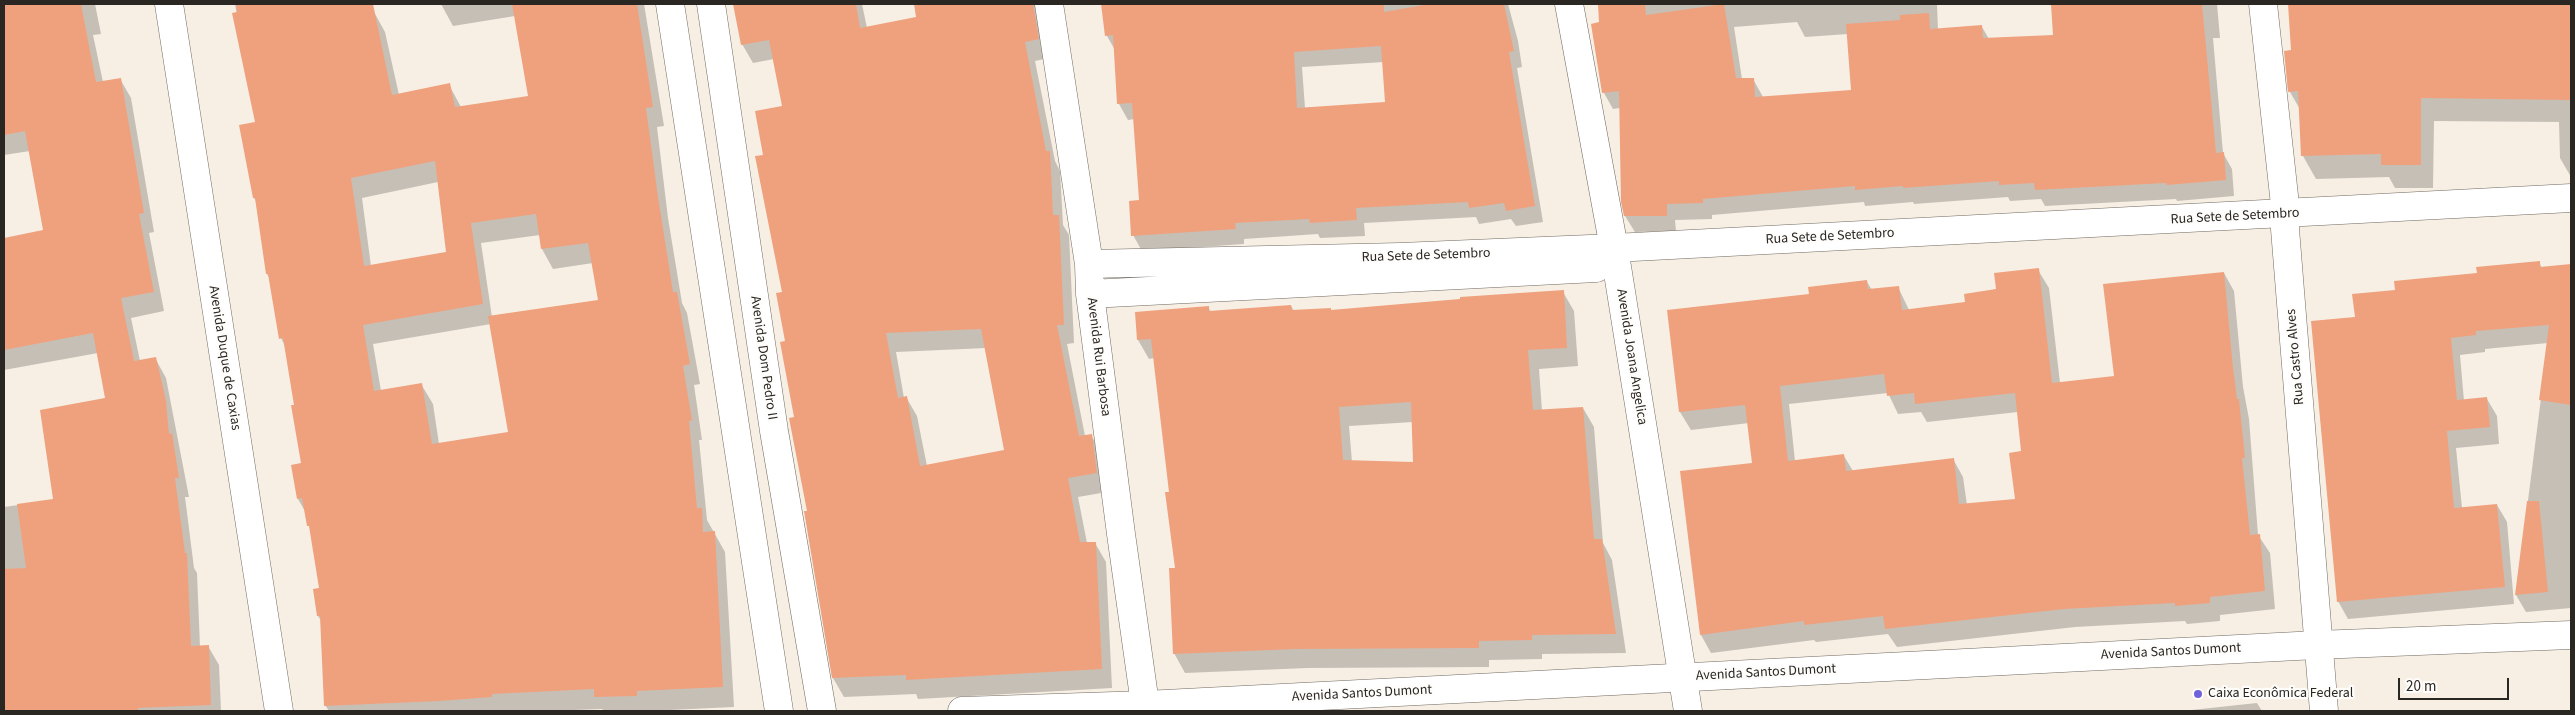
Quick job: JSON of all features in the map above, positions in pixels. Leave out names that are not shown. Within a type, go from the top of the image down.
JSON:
[{"type":"street","name":"Avenida Duque de Caxias","points":[[170,4],[279,711]]},
{"type":"street","points":[[670,4],[779,711]]},
{"type":"street","name":"Avenida Dom Pedro II","points":[[711,4],[774,431],[822,711]]},
{"type":"street","name":"Avenida Rui Barbosa","points":[[1049,4],[1089,264],[1090,294],[1146,708]]},
{"type":"street","name":"Avenida Joana Angelica","points":[[1569,4],[1615,258],[1688,711]]},
{"type":"street","name":"Rua Castro Alves","points":[[2263,4],[2285,221],[2317,645],[2324,711]]},
{"type":"street","points":[[687,117],[728,110]]},
{"type":"street","name":"Rua Sete de Setembro","points":[[2285,221],[2571,198]]},
{"type":"street","name":"Rua Sete de Setembro","points":[[1090,294],[1615,258],[2285,221],[2571,212]]},
{"type":"street","name":"Rua Sete de Setembro","points":[[1089,264],[1400,257],[1615,258]]},
{"type":"street","points":[[736,437],[774,431]]},
{"type":"street","name":"Avenida Santos Dumont","points":[[962,711],[1146,708],[1682,677],[2317,645],[2571,635]]},
{"type":"building","points":[[4,4],[81,4],[96,82],[121,78],[144,213],[139,214],[154,292],[121,298],[134,361],[156,357],[166,401],[169,434],[172,433],[179,478],[175,478],[185,553],[187,553],[191,646],[209,645],[211,705],[138,708],[138,711],[4,711],[4,569],[26,568],[17,504],[53,499],[40,410],[105,398],[93,333],[4,350],[4,238],[43,230],[25,131],[4,135]]},
{"type":"building","points":[[236,4],[373,4],[392,95],[450,83],[455,107],[528,96],[512,4],[637,4],[653,107],[646,108],[658,197],[673,292],[677,292],[690,364],[683,366],[692,420],[689,421],[697,508],[702,508],[703,532],[715,531],[723,687],[637,691],[637,696],[594,697],[594,689],[492,694],[492,697],[439,701],[324,706],[320,616],[317,616],[313,589],[319,588],[309,526],[307,526],[302,498],[297,499],[291,465],[301,463],[291,405],[294,405],[283,338],[279,339],[268,274],[266,274],[255,198],[253,198],[239,125],[255,122],[232,13],[237,12]],"holes":[[[435,161],[446,252],[364,266],[351,178]],[[536,214],[541,249],[588,243],[598,300],[488,316],[508,432],[432,444],[422,383],[374,391],[363,325],[483,304],[471,223]]]},
{"type":"building","points":[[733,4],[856,4],[860,28],[916,17],[914,4],[1033,4],[1039,39],[1025,42],[1046,151],[1050,151],[1053,215],[1059,215],[1064,325],[1057,325],[1079,436],[1092,434],[1097,473],[1068,478],[1080,542],[1096,542],[1102,669],[906,680],[906,675],[832,678],[804,511],[807,511],[789,418],[794,417],[780,342],[785,341],[776,293],[782,292],[755,156],[763,155],[755,111],[782,106],[769,40],[741,45]],"holes":[[[981,329],[1004,450],[920,466],[907,396],[898,398],[886,333]]]},
{"type":"building","points":[[1101,4],[1384,4],[1384,12],[1429,4],[1504,4],[1514,51],[1509,52],[1535,206],[1506,211],[1504,203],[1469,208],[1468,202],[1356,208],[1357,220],[1310,223],[1309,219],[1235,223],[1236,229],[1131,236],[1129,201],[1139,200],[1132,103],[1117,104],[1113,35],[1105,36]],"holes":[[[1381,46],[1385,102],[1297,108],[1294,52]]]},
{"type":"building","points":[[1598,4],[1645,4],[1646,15],[1724,4],[1736,78],[1754,78],[1755,97],[1851,90],[1846,24],[1900,20],[1900,15],[1929,13],[1930,29],[1982,25],[1983,38],[2053,35],[2051,4],[2202,4],[2216,153],[2224,152],[2226,180],[2167,185],[2166,183],[2035,190],[2034,183],[1999,185],[1999,181],[1855,190],[1855,186],[1703,199],[1703,203],[1667,204],[1667,216],[1624,216],[1621,202],[1619,91],[1602,93],[1591,24],[1599,22]]},
{"type":"building","points":[[2288,4],[2571,4],[2571,100],[2421,98],[2421,165],[2381,165],[2381,154],[2301,156],[2298,91],[2288,92],[2284,51],[2291,50]]},
{"type":"building","points":[[2540,261],[2540,267],[2571,264],[2571,405],[2539,400],[2549,325],[2476,331],[2476,335],[2451,338],[2457,400],[2487,397],[2490,427],[2447,431],[2454,508],[2497,504],[2505,587],[2337,602],[2311,321],[2355,317],[2352,294],[2395,290],[2394,281],[2477,273],[2476,267]]},
{"type":"building","points":[[2039,268],[2052,383],[2114,376],[2103,284],[2224,272],[2233,368],[2237,399],[2239,399],[2245,458],[2242,458],[2250,535],[2260,534],[2265,591],[2210,597],[2210,603],[2175,606],[2175,603],[2064,609],[1885,629],[1883,616],[1804,625],[1804,621],[1700,635],[1680,471],[1752,463],[1745,405],[1679,412],[1667,310],[1809,294],[1808,287],[1867,280],[1868,289],[1899,286],[1902,310],[1965,302],[1964,294],[1996,289],[1994,273]],"holes":[[[1884,374],[1887,396],[1914,393],[1915,404],[2015,393],[2021,451],[2009,453],[2015,499],[1959,504],[1954,458],[1846,471],[1844,454],[1788,461],[1780,386]]]},
{"type":"building","points":[[1564,290],[1567,348],[1528,350],[1533,410],[1583,407],[1594,539],[1602,539],[1616,634],[1532,635],[1532,640],[1479,641],[1479,648],[1296,649],[1173,654],[1169,568],[1175,568],[1165,492],[1169,492],[1151,339],[1137,340],[1135,312],[1209,306],[1209,311],[1291,305],[1292,310],[1331,308],[1331,310],[1460,299],[1460,297]],"holes":[[[1411,402],[1413,462],[1343,460],[1339,407]]]},
{"type":"building","points":[[2527,501],[2539,501],[2548,592],[2515,595]]},
{"type":"place","name":"Caixa Econômica Federal","points":[[2198,694]]}]
